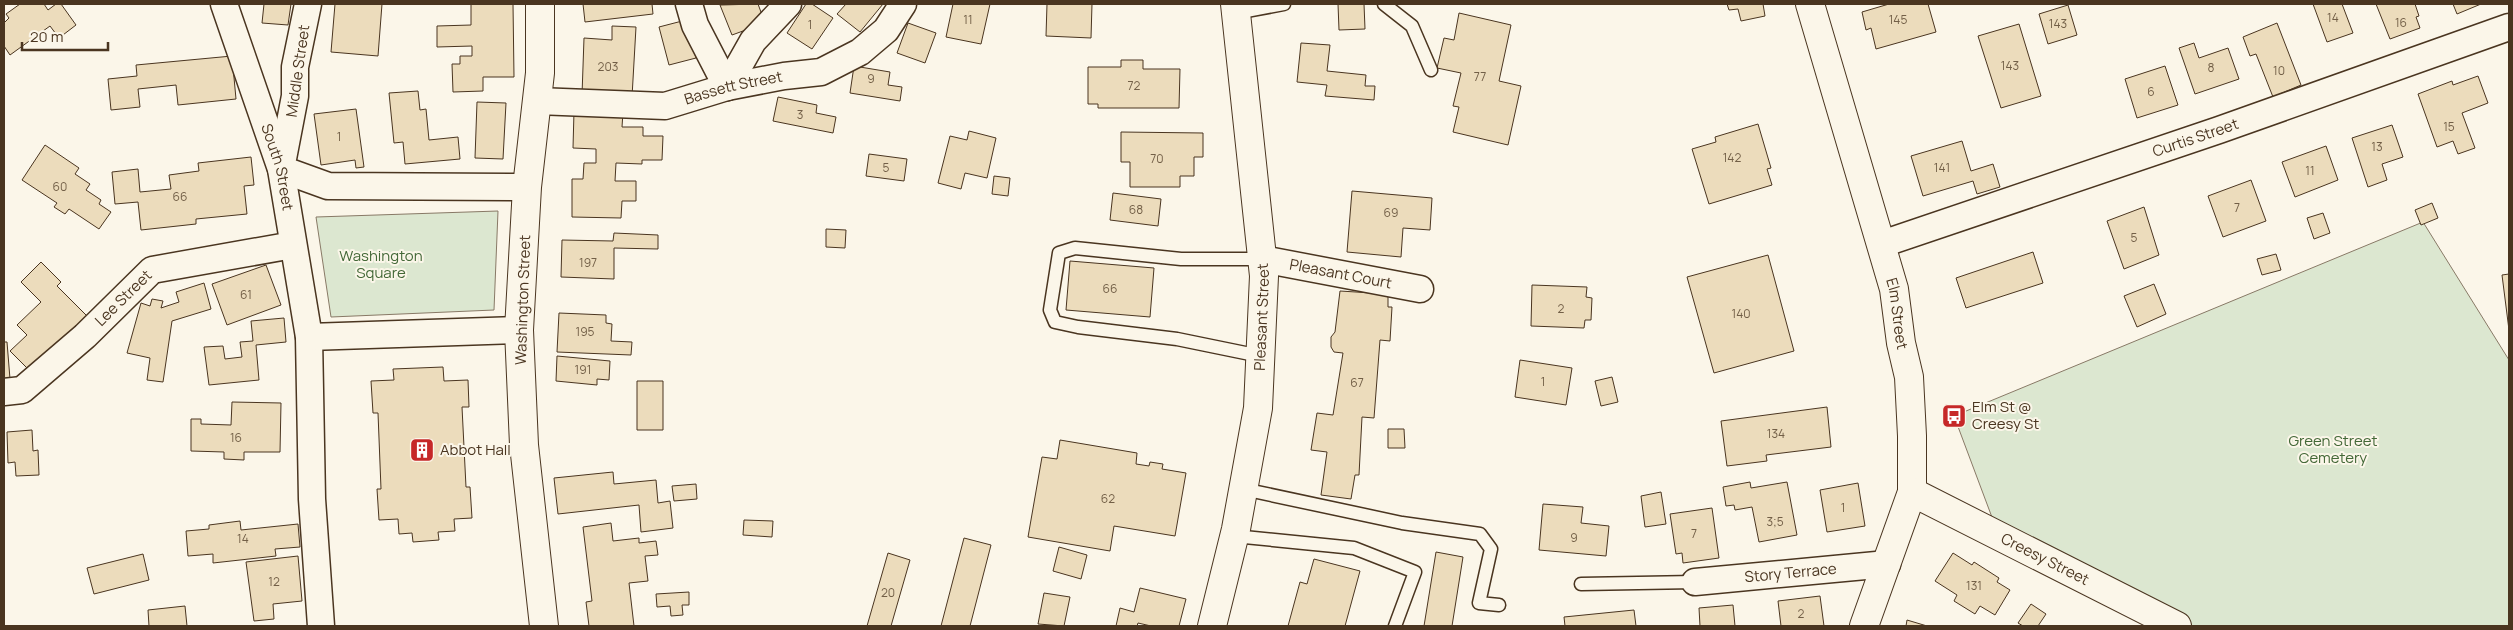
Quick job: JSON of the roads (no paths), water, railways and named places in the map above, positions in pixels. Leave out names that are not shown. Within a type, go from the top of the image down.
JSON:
[{"type":"main road","name":"Washington Street","points":[[540,4],[540,73],[527,187],[519,330],[524,445],[544,626]]},
{"type":"main road","name":"Elm Street","points":[[1810,4],[1894,289],[1901,343],[1908,376],[1912,436],[1912,492],[1864,626]]},
{"type":"main road","name":"Pleasant Street","points":[[1212,626],[1234,536],[1258,408],[1264,276],[1236,8]]},
{"type":"main road","name":"Creesy Street","points":[[1912,492],[2177,626]]},
{"type":"street","name":"South Street","points":[[224,4],[281,168],[309,337]]},
{"type":"street","name":"Middle Street","points":[[281,168],[295,96],[295,67],[308,4]]},
{"type":"street","points":[[689,4],[695,25],[727,87]]},
{"type":"street","points":[[727,87],[753,42],[788,4]]},
{"type":"street","name":"Bassett Street","points":[[537,101],[665,106],[727,87],[784,76],[821,72],[860,52],[886,30],[903,4]]},
{"type":"street","name":"Curtis Street","points":[[1882,244],[2220,130],[2509,27]]},
{"type":"street","points":[[281,168],[328,186],[527,187]]},
{"type":"street","name":"Lee Street","points":[[4,392],[22,390],[85,336],[152,270],[293,245]]},
{"type":"street","name":"Pleasant Court","points":[[1262,259],[1420,289]]},
{"type":"street","points":[[321,626],[312,499],[309,337],[519,330]]},
{"type":"street","name":"Story Terrace","points":[[1695,582],[1887,564]]},
{"type":"lane","points":[[1236,8],[1284,4]]},
{"type":"lane","points":[[1384,4],[1412,26],[1431,70]]},
{"type":"lane","points":[[1260,356],[1177,339],[1078,327],[1055,322],[1050,310],[1059,253],[1075,248],[1181,259],[1262,259]]},
{"type":"lane","points":[[1243,489],[1402,523],[1480,534],[1491,549],[1479,603],[1499,605]]},
{"type":"lane","points":[[1234,536],[1354,548],[1415,572],[1395,626]]},
{"type":"lane","points":[[1581,584],[1695,582]]},
{"type":"place","name":"Elm St @ Creesy St","points":[[1954,416]]},
{"type":"place","name":"Abbot Hall","points":[[422,450]]},
{"type":"park label","name":"Washington Square","points":[[381,264]]},
{"type":"park label","name":"Green Street Cemetery","points":[[2333,450]]}]
